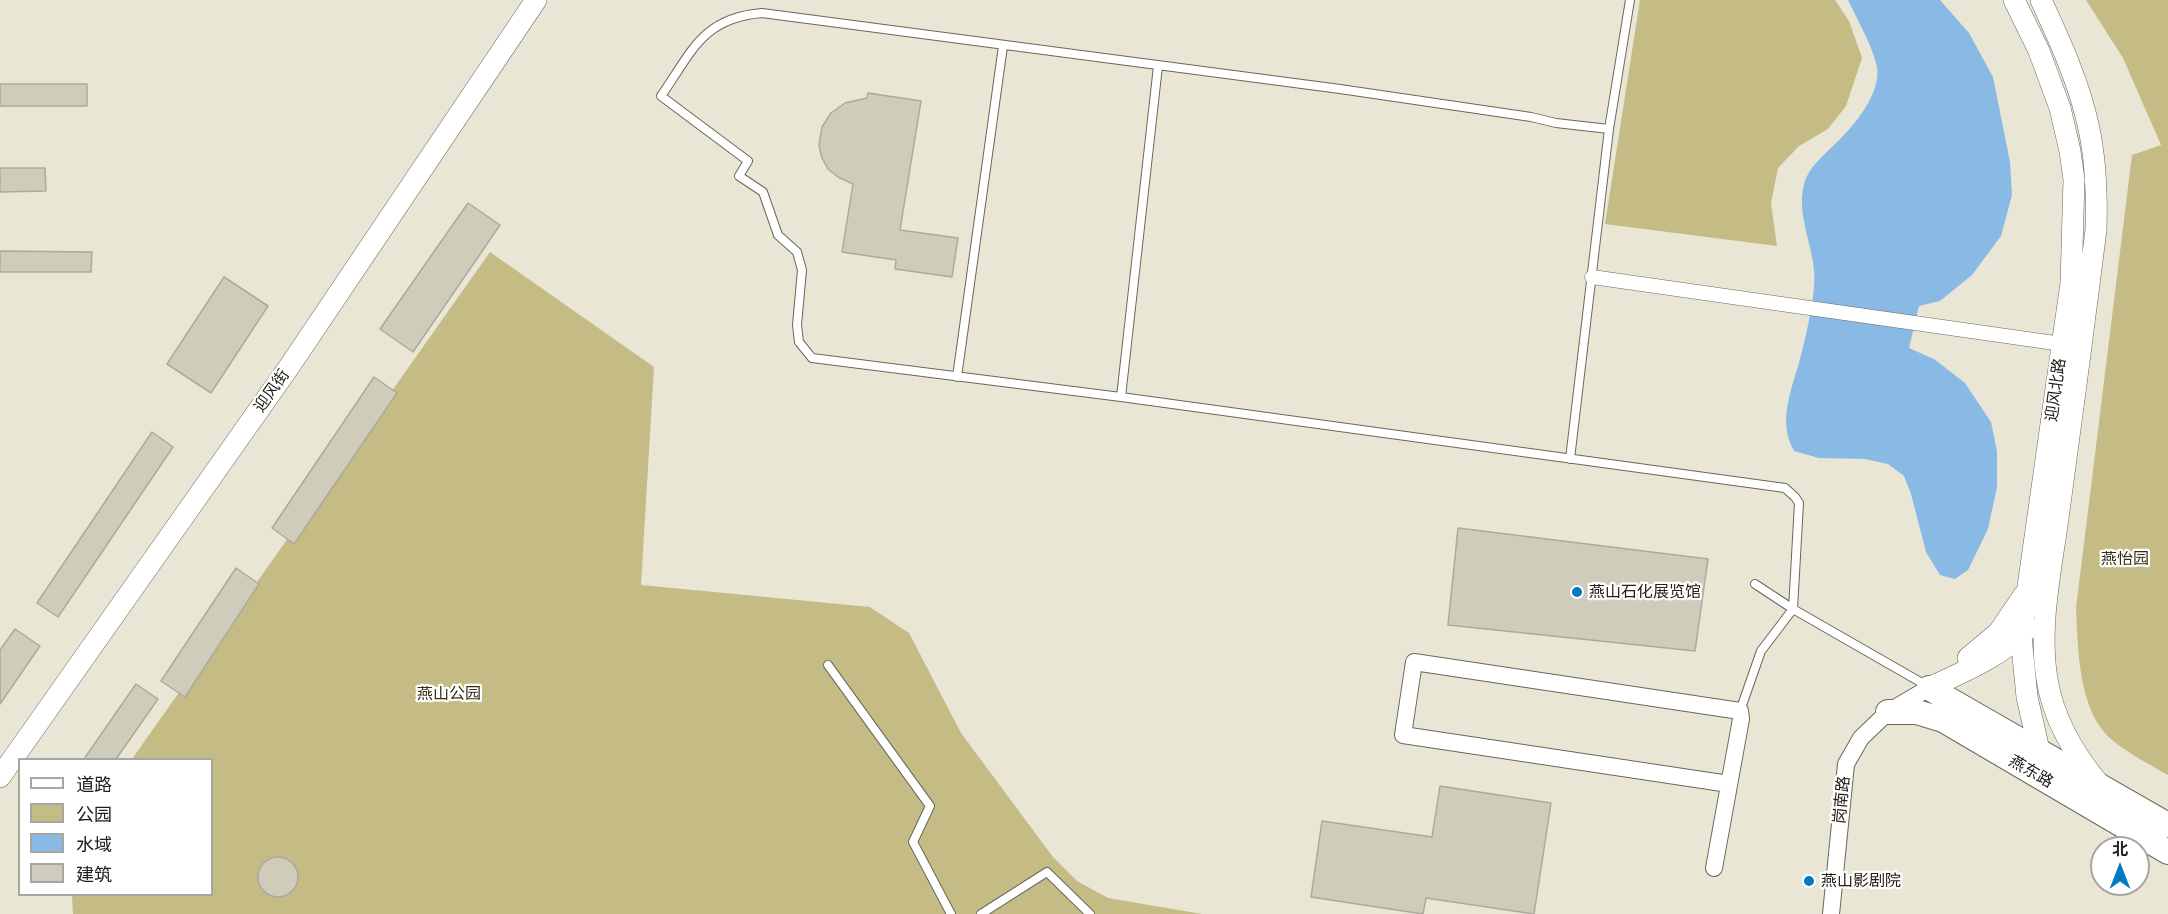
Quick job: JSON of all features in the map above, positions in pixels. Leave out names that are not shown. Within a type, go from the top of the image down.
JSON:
[{"type":"main road","name":"燕东路","points":[[1929,688],[2168,825]]},
{"type":"main road","name":"燕东路","points":[[1888,712],[1917,712],[1943,720],[2168,852]]},
{"type":"street","name":"迎风街","points":[[0,777],[289,367],[536,0]]},
{"type":"street","name":"迎风北路","points":[[2014,0],[2039,51],[2060,108],[2074,180],[2071,283],[2021,636],[2027,697],[2038,750],[2054,785]]},
{"type":"street","points":[[2041,0],[2083,103],[2090,131],[2097,193],[2096,230],[2049,592],[2044,656],[2053,705],[2062,727],[2083,765],[2101,787]]},
{"type":"street","points":[[1592,277],[2062,344]]},
{"type":"street","points":[[1929,688],[1999,632],[2027,589]]},
{"type":"street","points":[[1929,688],[2000,651],[2021,636],[2031,625],[2049,592]]},
{"type":"street","points":[[1714,867],[1741,719],[1740,711],[1414,662],[1403,735],[1729,784]]},
{"type":"street","name":"岗南路","points":[[1831,914],[1846,764],[1861,738],[1888,712],[1929,688]]},
{"type":"lane","points":[[1570,459],[1609,129],[1630,0]]},
{"type":"lane","points":[[1609,129],[1556,123],[1531,117],[1340,89],[762,13],[742,15],[720,23],[703,36],[661,96],[748,160],[740,176],[763,192],[778,235],[797,252],[802,270],[797,325],[799,342],[812,358],[1120,397],[1785,488],[1796,497],[1799,503],[1793,609],[1761,651],[1740,711]]},
{"type":"lane","points":[[957,377],[1003,46]]},
{"type":"lane","points":[[1120,397],[1158,66]]},
{"type":"lane","points":[[1755,584],[1793,609],[1929,688]]},
{"type":"lane","points":[[828,665],[930,806],[913,842],[951,914]]},
{"type":"lane","points":[[981,914],[1047,872],[1090,914]]},
{"type":"green space","points":[[1640,0],[1835,0],[1849,21],[1862,58],[1846,106],[1828,129],[1799,146],[1778,168],[1771,203],[1777,246],[1605,224]]},
{"type":"green space","name":"燕怡园","points":[[2086,0],[2168,0],[2168,775],[2125,750],[2101,728],[2086,696],[2079,660],[2076,608],[2132,155],[2161,145],[2123,58]]},
{"type":"green space","name":"燕山公园","points":[[490,252],[654,367],[641,585],[870,607],[909,633],[961,733],[1053,857],[1077,881],[1108,898],[1202,914],[73,914],[72,896],[213,896],[213,758],[133,758]]},
{"type":"water","points":[[1848,0],[1940,0],[1969,33],[1993,77],[2010,162],[2012,195],[2001,236],[1972,275],[1940,301],[1919,306],[1909,348],[1934,359],[1965,383],[1991,422],[1997,451],[1997,487],[1988,529],[1968,570],[1955,579],[1940,575],[1926,552],[1904,476],[1888,464],[1865,459],[1819,458],[1794,451],[1789,440],[1786,417],[1790,393],[1807,332],[1814,287],[1813,261],[1802,210],[1804,184],[1812,168],[1864,110],[1875,88],[1877,78],[1877,67],[1872,51]]},
{"type":"building","points":[[0,84],[87,84],[87,106],[0,106]]},
{"type":"building","points":[[868,93],[921,101],[900,230],[958,238],[952,277],[895,269],[896,260],[842,252],[853,184],[828,169],[819,145],[822,127],[831,113],[845,103],[867,98]]},
{"type":"building","points":[[0,168],[45,168],[46,191],[0,192]]},
{"type":"building","points":[[468,203],[500,225],[413,352],[380,329]]},
{"type":"building","points":[[0,251],[92,252],[91,272],[0,272]]},
{"type":"building","points":[[224,277],[268,306],[211,393],[167,364]]},
{"type":"building","points":[[374,377],[397,393],[294,544],[272,528]]},
{"type":"building","points":[[152,432],[173,447],[58,617],[37,603]]},
{"type":"building","name":"燕山石化展览馆","points":[[1458,528],[1708,559],[1695,651],[1448,625]]},
{"type":"building","points":[[236,568],[259,584],[185,697],[161,681]]},
{"type":"building","points":[[15,629],[40,646],[0,704],[0,650]]},
{"type":"building","points":[[136,684],[158,699],[117,758],[85,758]]},
{"type":"building","points":[[1440,786],[1551,803],[1534,914],[1426,898],[1423,914],[1311,897],[1322,821],[1432,837]]},
{"type":"building","points":[[278,857],[292,863],[298,877],[292,891],[278,897],[264,891],[258,877],[264,863]]},
{"type":"place","name":"燕山石化展览馆","points":[[1577,592]]},
{"type":"place","name":"燕山影剧院","points":[[1809,881]]}]
